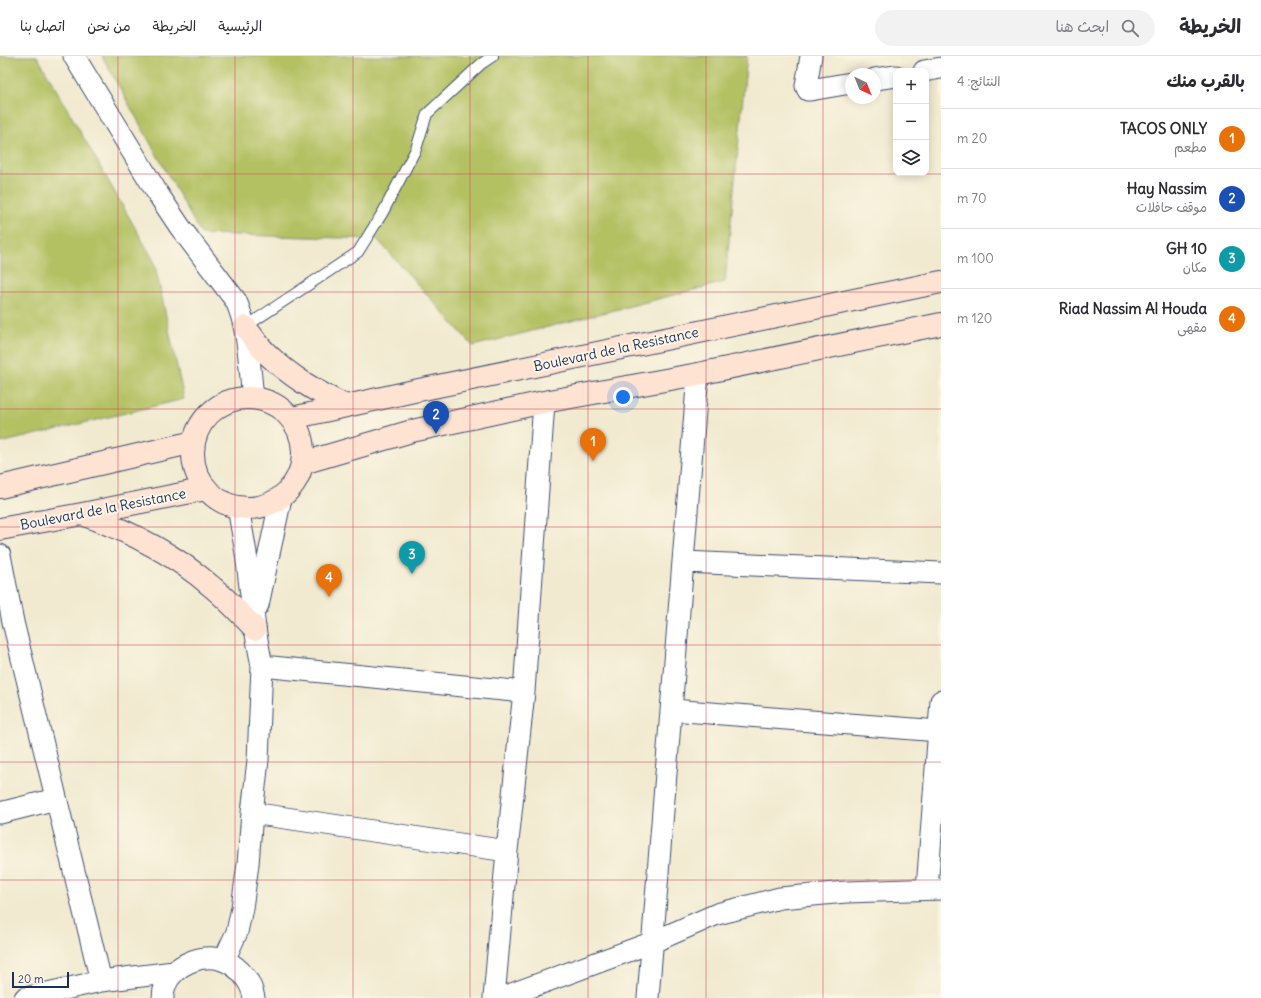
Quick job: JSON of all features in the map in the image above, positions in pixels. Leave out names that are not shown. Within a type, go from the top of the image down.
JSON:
[{"type":"main road","name":"Boulevard de la Resistance","points":[[292,418],[941,282]]},
{"type":"main road","points":[[303,463],[412,430],[544,402],[698,374],[941,324]]},
{"type":"main road","points":[[245,327],[265,352],[289,374],[316,392],[346,406]]},
{"type":"main road","points":[[253,397],[268,400],[281,408],[292,418],[300,432],[304,447],[303,463],[298,477],[291,488],[281,498],[267,505],[253,508],[238,507],[220,501],[206,489],[197,474],[193,458],[194,442],[200,426],[209,414],[222,404],[237,398],[253,397]]},
{"type":"main road","points":[[0,487],[194,442]]},
{"type":"main road","name":"Boulevard de la Resistance","points":[[0,529],[206,489]]},
{"type":"main road","points":[[82,514],[110,524],[161,550],[210,585],[255,625]]},
{"type":"street","points":[[74,56],[158,194],[180,227],[236,301],[242,313],[245,327],[253,397]]},
{"type":"street","points":[[811,56],[806,86],[808,90],[845,85]]},
{"type":"street","points":[[929,70],[941,68]]},
{"type":"street","points":[[881,78],[893,76]]},
{"type":"street","points":[[648,998],[698,374]]},
{"type":"street","points":[[494,998],[507,851],[524,692],[544,402]]},
{"type":"street","points":[[255,625],[281,498]]},
{"type":"street","points":[[224,960],[237,932],[248,864],[258,760],[262,666],[238,507]]},
{"type":"street","points":[[0,555],[7,623],[56,800],[101,981]]},
{"type":"street","points":[[684,562],[941,573]]},
{"type":"street","points":[[262,666],[524,692]]},
{"type":"street","points":[[501,998],[653,942],[716,914],[780,898],[846,892],[934,889],[941,701]]},
{"type":"street","points":[[672,710],[939,731]]},
{"type":"street","points":[[0,813],[56,800]]},
{"type":"street","points":[[252,813],[507,851]]},
{"type":"street","points":[[163,998],[165,986],[174,972],[187,963],[208,958],[224,960],[238,969],[247,979],[254,994],[254,998]]},
{"type":"street","points":[[25,998],[101,981],[174,972]]},
{"type":"lane","points":[[245,327],[358,252],[383,212],[416,148],[427,114],[481,64],[493,56]]},
{"type":"green space","points":[[0,56],[37,56],[154,261],[184,399],[0,443]]},
{"type":"green space","points":[[102,56],[747,56],[725,282],[473,346],[377,239],[201,234]]},
{"type":"place","name":"Hay Nassim","points":[[436,434]]},
{"type":"place","name":"TACOS ONLY","points":[[593,461]]},
{"type":"place","name":"GH 10","points":[[412,574]]},
{"type":"place","name":"Riad Nassim Al Houda","points":[[329,597]]}]
